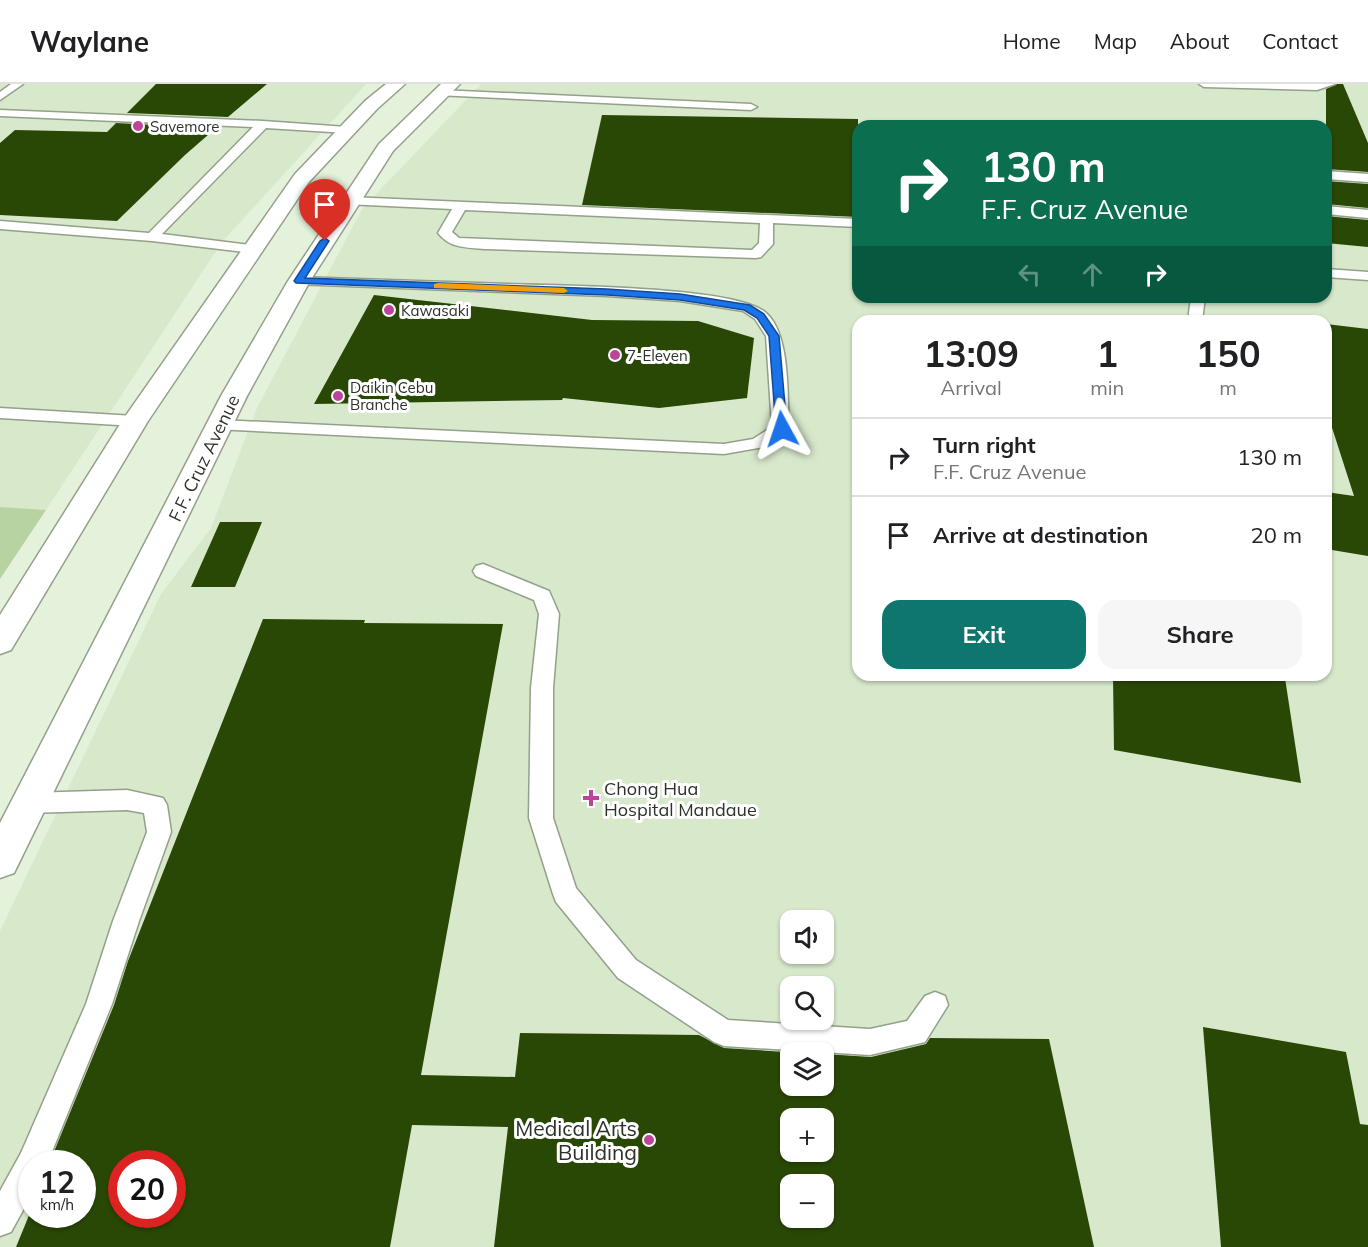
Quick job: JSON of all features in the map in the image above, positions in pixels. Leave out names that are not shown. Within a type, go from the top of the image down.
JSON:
[{"type":"street","points":[[0,642],[135,421],[302,178],[371,105],[396,84]]},
{"type":"street","name":"F.F. Cruz Avenue","points":[[0,861],[220,425],[299,281],[386,147],[446,88]]},
{"type":"lane","points":[[0,97],[18,84]]},
{"type":"lane","points":[[1204,84],[1317,87],[1330,84]]},
{"type":"lane","points":[[446,88],[751,107]]},
{"type":"lane","points":[[0,113],[347,129]]},
{"type":"lane","points":[[152,237],[262,124]]},
{"type":"lane","points":[[1332,175],[1368,178]]},
{"type":"lane","points":[[350,201],[852,223]]},
{"type":"lane","points":[[461,205],[445,233],[456,242],[485,245],[756,254],[766,244],[767,219]]},
{"type":"lane","points":[[1332,211],[1368,214]]},
{"type":"lane","points":[[0,225],[152,237],[253,249]]},
{"type":"lane","points":[[1332,273],[1368,276]]},
{"type":"lane","points":[[220,425],[724,449],[758,443],[782,429],[774,336],[761,316],[747,307],[680,297],[618,293],[299,281]]},
{"type":"lane","points":[[0,413],[135,421]]},
{"type":"lane","points":[[483,572],[542,596],[549,614],[542,688],[541,818],[565,894],[627,969],[724,1033],[870,1042],[915,1033],[935,1005]]},
{"type":"lane","points":[[29,803],[127,800],[155,805],[159,832],[126,921],[99,1004],[38,1150]]},
{"type":"lane","points":[[0,1221],[18,1189]]},
{"type":"shaded area","points":[[0,84],[366,84],[222,242],[46,510],[0,507]]},
{"type":"shaded area","name":"Chong Hua Hospital Mandaue","points":[[481,84],[1368,84],[1368,1247],[0,1247],[0,931],[161,594],[211,528],[257,408],[362,209]]},
{"type":"green space","points":[[0,507],[46,510],[0,579]]},
{"type":"building","points":[[156,84],[267,84],[228,117],[127,113]]},
{"type":"building","points":[[1343,84],[1368,143],[1368,172],[1332,169],[1332,120],[1326,120],[1326,89]]},
{"type":"building","points":[[602,115],[858,119],[852,120],[852,217],[582,205]]},
{"type":"building","points":[[116,123],[216,128],[117,221],[0,215],[0,143],[15,130],[107,132]]},
{"type":"building","points":[[1332,181],[1368,184],[1368,208],[1332,205]]},
{"type":"building","points":[[1332,217],[1368,220],[1368,247],[1332,244]]},
{"type":"building","points":[[374,295],[592,320],[698,321],[754,338],[747,398],[659,408],[563,398],[562,400],[314,404]]},
{"type":"building","points":[[1332,325],[1368,329],[1368,556],[1332,550],[1332,493],[1354,496],[1332,428]]},
{"type":"building","points":[[220,522],[262,522],[235,587],[191,587]]},
{"type":"building","points":[[263,619],[365,620],[364,623],[503,624],[421,1075],[515,1077],[520,1033],[699,1035],[724,1048],[780,1052],[780,1096],[834,1096],[834,1055],[871,1057],[926,1044],[930,1038],[1049,1039],[1094,1247],[494,1247],[508,1127],[412,1125],[390,1247],[16,1247],[24,1228],[96,1228],[96,1150],[55,1150],[114,1005],[128,961]]},
{"type":"building","points":[[1113,681],[1285,681],[1301,783],[1114,750]]},
{"type":"building","points":[[1203,1027],[1346,1052],[1360,1124],[1368,1125],[1368,1247],[1221,1247]]},
{"type":"slow traffic","points":[[438,286],[564,291]]},
{"type":"place","name":"Savemore","points":[[138,126]]},
{"type":"place","name":"Kawasaki","points":[[389,310]]},
{"type":"place","name":"7-Eleven","points":[[615,355]]},
{"type":"place","name":"Daikin Cebu Branche","points":[[338,396]]},
{"type":"place","name":"Chong Hua Hospital Mandaue","points":[[591,798]]},
{"type":"place","name":"Medical Arts Building","points":[[649,1140]]},
{"type":"route","points":[[325,241],[299,281],[607,292],[680,297],[747,307],[761,316],[774,336],[782,429]]}]
